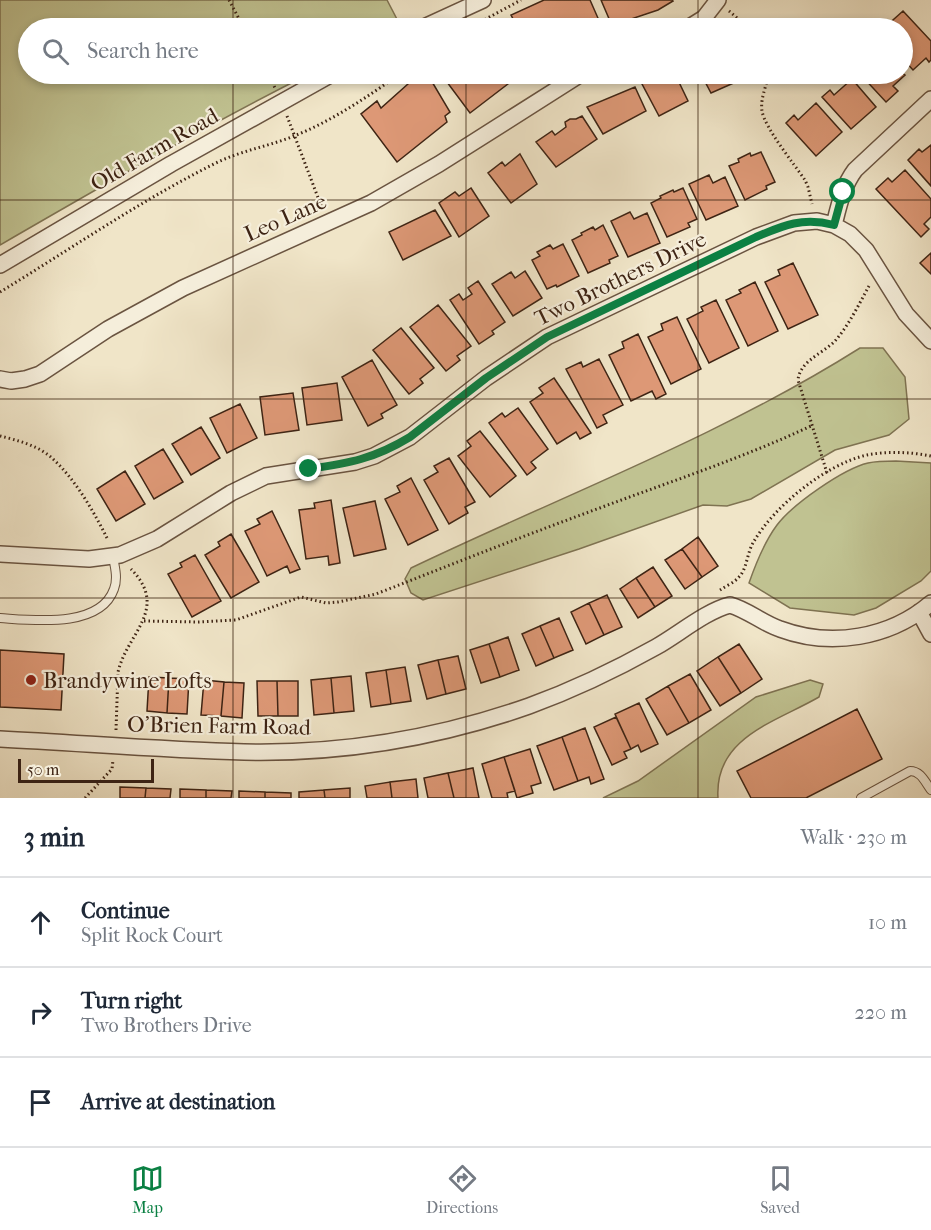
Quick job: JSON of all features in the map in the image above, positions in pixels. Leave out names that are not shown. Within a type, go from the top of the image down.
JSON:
[{"type":"street","points":[[444,18],[483,0]]},
{"type":"street","points":[[704,18],[724,5]]},
{"type":"street","name":"Old Farm Road","points":[[0,265],[171,164],[313,84]]},
{"type":"street","name":"Leo Lane","points":[[0,379],[11,381],[40,374],[108,329],[173,293],[371,203],[439,164],[565,84]]},
{"type":"street","points":[[834,225],[843,192],[851,175],[931,99]]},
{"type":"street","name":"Two Brothers Drive","points":[[0,555],[89,559],[116,556],[150,543],[231,493],[266,476],[355,462],[393,448],[492,373],[547,337],[756,237],[777,228],[807,221],[817,221],[842,228],[859,242],[906,314],[931,341]]},
{"type":"street","name":"O'Brien Farm Road","points":[[0,739],[270,752],[326,749],[393,741],[478,723],[565,692],[625,664],[715,611],[730,605],[779,629],[797,635],[828,638],[859,637],[881,632],[925,608]]},
{"type":"street","points":[[925,608],[931,634]]},
{"type":"lane","points":[[0,618],[49,621],[76,618],[94,611],[108,600],[115,588],[116,556]]},
{"type":"lane","points":[[861,798],[910,771],[916,771],[931,790]]},
{"type":"path","points":[[229,0],[239,18]]},
{"type":"path","points":[[488,18],[521,0]]},
{"type":"path","points":[[724,5],[738,18]]},
{"type":"path","points":[[273,84],[282,101],[324,214]]},
{"type":"path","points":[[0,292],[213,164],[242,151],[294,136],[342,113],[385,84]]},
{"type":"path","points":[[766,84],[762,112],[766,122],[805,180],[812,207]]},
{"type":"path","points":[[827,473],[798,380],[799,372],[804,364],[835,340],[846,326],[870,284]]},
{"type":"path","points":[[144,621],[236,620],[302,597],[326,603],[338,603],[376,594],[596,509],[724,463],[813,425]]},
{"type":"path","points":[[0,436],[17,440],[51,457],[80,491],[109,541]]},
{"type":"path","points":[[718,591],[739,578],[752,544],[782,507],[801,490],[827,473],[867,455],[909,453],[931,456]]},
{"type":"path","points":[[86,798],[112,769],[118,672],[125,652],[144,621],[147,598],[144,585],[116,556]]},
{"type":"green space","points":[[0,0],[387,0],[396,18],[18,18],[18,84],[290,84],[192,136],[0,245]]},
{"type":"green space","points":[[860,348],[883,348],[905,377],[909,419],[889,435],[835,450],[751,499],[727,506],[703,505],[579,549],[423,600],[411,593],[405,579],[411,568],[696,438],[806,380]]},
{"type":"green space","points":[[871,462],[931,463],[931,571],[921,581],[876,608],[854,615],[790,608],[749,583],[769,538],[777,525],[794,507],[845,472]]},
{"type":"green space","points":[[810,680],[823,684],[819,697],[767,724],[737,746],[726,760],[719,777],[718,798],[603,798],[638,781],[756,697]]},
{"type":"building","points":[[544,0],[590,0],[598,18],[513,18],[511,15]]},
{"type":"building","points":[[601,0],[673,1],[658,10],[634,18],[609,18]]},
{"type":"building","points":[[903,11],[910,18],[895,18]]},
{"type":"building","points":[[913,22],[931,41],[931,60],[929,62],[926,58],[913,70]]},
{"type":"building","points":[[408,84],[433,84],[450,112],[445,116],[447,122],[397,162],[361,114],[377,101],[381,108]]},
{"type":"building","points":[[448,84],[508,84],[470,113]]},
{"type":"building","points":[[642,84],[680,84],[688,101],[659,116]]},
{"type":"building","points":[[706,84],[731,84],[711,93]]},
{"type":"building","points":[[846,84],[856,84],[876,107],[851,129],[822,97],[830,90],[834,95]]},
{"type":"building","points":[[869,84],[895,84],[893,86],[898,91],[886,102]]},
{"type":"building","points":[[635,87],[646,111],[603,134],[587,107]]},
{"type":"building","points":[[816,103],[842,132],[816,156],[786,123],[794,115],[798,120]]},
{"type":"building","points":[[582,116],[597,139],[556,167],[536,142],[552,131],[555,135],[566,127],[565,122],[570,119]]},
{"type":"building","points":[[931,145],[931,186],[908,160],[919,149],[922,152]]},
{"type":"building","points":[[761,152],[775,182],[766,186],[767,189],[745,200],[729,166],[739,162],[738,159],[750,153],[751,156]]},
{"type":"building","points":[[520,154],[537,184],[511,203],[488,173],[502,162],[505,166]]},
{"type":"building","points":[[905,170],[931,199],[931,217],[924,224],[929,229],[921,237],[876,189],[888,178],[892,182]]},
{"type":"building","points":[[709,175],[713,183],[725,177],[738,206],[706,220],[689,184]]},
{"type":"building","points":[[471,188],[489,216],[459,237],[439,203],[455,192],[459,196]]},
{"type":"building","points":[[683,188],[697,219],[688,223],[690,227],[667,237],[651,203],[661,198],[660,196]]},
{"type":"building","points":[[435,210],[451,236],[403,260],[389,232]]},
{"type":"building","points":[[630,212],[634,219],[647,213],[660,243],[628,257],[611,221]]},
{"type":"building","points":[[603,225],[618,256],[609,260],[610,263],[588,273],[572,240],[593,227],[595,230]]},
{"type":"building","points":[[563,244],[579,276],[557,287],[556,285],[547,289],[532,260],[540,256],[537,252],[550,245],[553,249]]},
{"type":"building","points":[[931,253],[931,274],[920,263]]},
{"type":"building","points":[[793,263],[818,315],[788,329],[765,282],[780,275],[778,270]]},
{"type":"building","points":[[525,271],[542,298],[513,316],[492,284],[511,272],[515,278]]},
{"type":"building","points":[[478,281],[505,322],[492,331],[494,334],[479,344],[450,300],[459,294],[463,300],[472,294],[468,288]]},
{"type":"building","points":[[755,282],[778,331],[748,346],[726,300],[741,293],[739,290]]},
{"type":"building","points":[[716,300],[739,348],[709,363],[687,319],[703,311],[701,307]]},
{"type":"building","points":[[438,305],[471,346],[457,356],[460,360],[446,371],[410,327]]},
{"type":"building","points":[[677,317],[701,369],[671,384],[648,337],[663,330],[661,324]]},
{"type":"building","points":[[401,328],[434,368],[420,379],[423,383],[409,394],[373,350]]},
{"type":"building","points":[[638,334],[666,394],[656,399],[652,391],[631,401],[609,355],[624,348],[622,342]]},
{"type":"building","points":[[599,359],[623,405],[603,415],[607,423],[597,428],[566,369],[581,362],[583,367]]},
{"type":"building","points":[[372,360],[397,405],[381,414],[383,418],[368,426],[342,377]]},
{"type":"building","points":[[554,378],[591,433],[580,439],[576,432],[557,444],[530,402],[543,393],[539,388]]},
{"type":"building","points":[[337,383],[342,420],[307,425],[302,388]]},
{"type":"building","points":[[293,393],[299,430],[265,435],[260,397]]},
{"type":"building","points":[[240,404],[257,438],[227,453],[210,418]]},
{"type":"building","points":[[518,408],[548,449],[531,462],[536,468],[527,475],[489,423],[502,413],[505,417]]},
{"type":"building","points":[[201,427],[220,458],[191,475],[172,444]]},
{"type":"building","points":[[480,431],[516,476],[490,497],[458,456],[471,446],[467,441]]},
{"type":"building","points":[[163,449],[183,482],[154,499],[135,466]]},
{"type":"building","points":[[449,458],[475,502],[465,507],[468,513],[449,524],[424,480],[438,472],[434,466]]},
{"type":"building","points":[[125,471],[145,504],[116,521],[97,489]]},
{"type":"building","points":[[411,478],[438,530],[408,545],[385,499],[400,492],[397,486]]},
{"type":"building","points":[[331,500],[340,563],[329,565],[328,556],[306,559],[299,510],[315,508],[314,503]]},
{"type":"building","points":[[375,501],[386,549],[354,556],[343,508]]},
{"type":"building","points":[[272,511],[300,569],[290,573],[287,566],[267,576],[245,531],[260,524],[257,519]]},
{"type":"building","points":[[231,534],[259,582],[231,598],[205,555],[220,546],[218,542]]},
{"type":"building","points":[[698,537],[718,566],[702,577],[682,549]]},
{"type":"building","points":[[682,549],[702,577],[685,589],[665,560]]},
{"type":"building","points":[[195,555],[221,601],[192,617],[168,574],[182,567],[180,563]]},
{"type":"building","points":[[653,567],[672,596],[655,607],[636,578]]},
{"type":"building","points":[[636,578],[655,607],[638,618],[620,589]]},
{"type":"building","points":[[607,595],[622,627],[604,635],[589,603]]},
{"type":"building","points":[[589,603],[604,635],[586,644],[571,612]]},
{"type":"building","points":[[559,618],[573,650],[554,658],[540,626]]},
{"type":"building","points":[[540,626],[554,658],[536,666],[522,634]]},
{"type":"building","points":[[508,637],[519,670],[500,677],[489,644]]},
{"type":"building","points":[[489,644],[500,677],[481,683],[470,650]]},
{"type":"building","points":[[739,644],[762,679],[741,693],[718,657]]},
{"type":"building","name":"Brandywine Lofts","points":[[0,650],[64,654],[61,710],[0,707]]},
{"type":"building","points":[[458,656],[466,689],[446,694],[438,660]]},
{"type":"building","points":[[718,657],[741,693],[720,706],[697,671]]},
{"type":"building","points":[[438,660],[446,694],[427,699],[418,665]]},
{"type":"building","points":[[405,667],[411,701],[391,704],[386,670]]},
{"type":"building","points":[[386,670],[391,704],[371,707],[366,673]]},
{"type":"building","points":[[690,674],[711,710],[689,723],[668,686]]},
{"type":"building","points":[[351,676],[354,711],[334,713],[331,678]]},
{"type":"building","points":[[149,677],[169,678],[167,713],[147,711]]},
{"type":"building","points":[[169,678],[189,679],[187,714],[167,713]]},
{"type":"building","points":[[331,678],[334,713],[314,715],[311,680]]},
{"type":"building","points":[[204,680],[224,682],[221,716],[201,715]]},
{"type":"building","points":[[257,681],[277,681],[278,716],[258,716]]},
{"type":"building","points":[[277,681],[298,681],[298,716],[278,716]]},
{"type":"building","points":[[224,682],[244,683],[242,718],[221,716]]},
{"type":"building","points":[[668,686],[689,723],[667,735],[646,699]]},
{"type":"building","points":[[639,703],[658,744],[641,752],[638,745],[631,749],[615,714]]},
{"type":"building","points":[[857,709],[882,759],[806,798],[751,798],[737,771]]},
{"type":"building","points":[[616,717],[631,749],[624,752],[627,758],[612,765],[594,727]]},
{"type":"building","points":[[585,728],[604,779],[591,784],[589,777],[578,781],[562,737]]},
{"type":"building","points":[[562,737],[578,781],[554,790],[537,746]]},
{"type":"building","points":[[530,749],[541,783],[531,786],[533,793],[517,798],[504,757]]},
{"type":"building","points":[[504,757],[515,791],[507,793],[508,798],[492,798],[482,764]]},
{"type":"building","points":[[473,768],[479,798],[454,798],[448,773]]},
{"type":"building","points":[[448,773],[454,798],[428,798],[424,778]]},
{"type":"building","points":[[416,779],[418,798],[392,798],[390,782]]},
{"type":"building","points":[[390,782],[392,798],[367,798],[365,786]]},
{"type":"building","points":[[120,787],[146,788],[145,798],[120,798]]},
{"type":"building","points":[[146,788],[171,789],[170,798],[145,798]]},
{"type":"building","points":[[350,788],[350,798],[325,798],[324,790]]},
{"type":"building","points":[[180,789],[206,790],[206,798],[180,798]]},
{"type":"building","points":[[206,790],[232,791],[231,798],[206,798]]},
{"type":"building","points":[[324,790],[325,798],[299,798],[299,792]]},
{"type":"building","points":[[239,791],[265,792],[265,798],[239,798]]},
{"type":"building","points":[[265,792],[291,793],[291,798],[265,798]]},
{"type":"place","name":"Brandywine Lofts","points":[[31,680]]},
{"type":"route","points":[[309,469],[355,462],[393,448],[505,364],[547,337],[756,237],[777,228],[807,221],[834,225],[843,192]]}]
